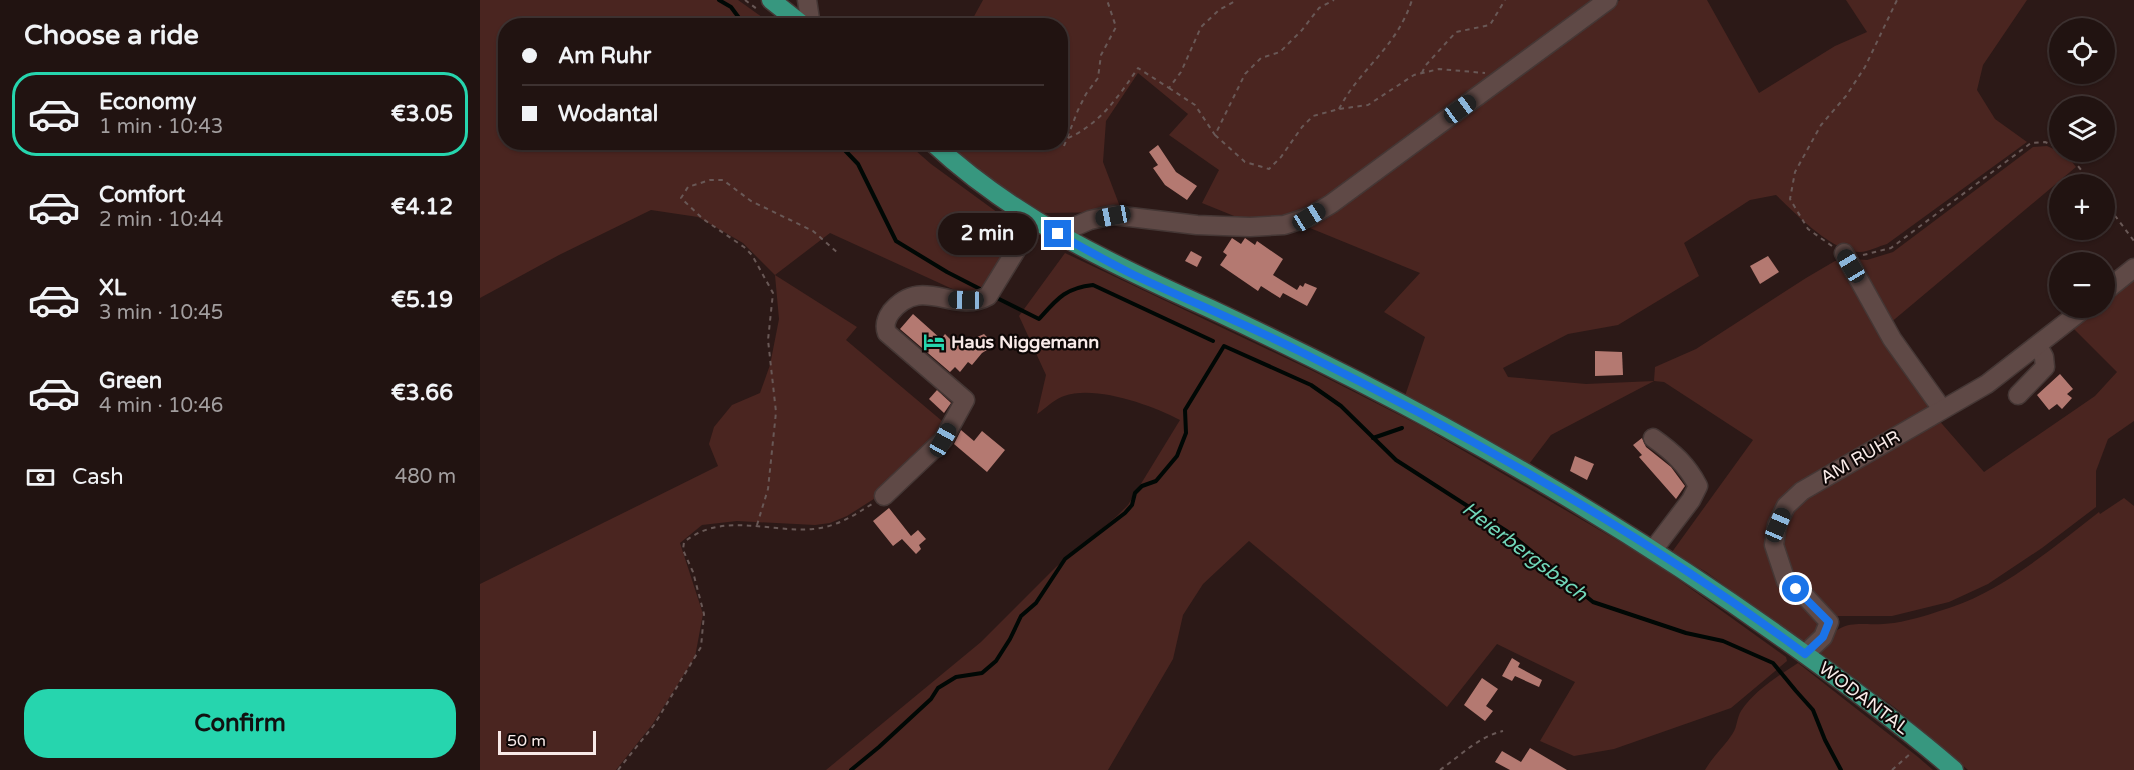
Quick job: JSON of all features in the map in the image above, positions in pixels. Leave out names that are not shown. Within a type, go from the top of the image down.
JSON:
[{"type":"main road","points":[[771,0],[794,18]]},
{"type":"main road","name":"WODANTAL","points":[[942,150],[993,193],[1058,234],[1134,274],[1298,350],[1383,394],[1534,478],[1653,550],[1769,627],[1861,694],[1923,742],[1954,770]]},
{"type":"street","points":[[807,0],[810,18]]},
{"type":"street","points":[[1058,234],[1090,220],[1113,216],[1197,225],[1250,227],[1284,225],[1309,217],[1331,204],[1608,0]]},
{"type":"street","points":[[884,496],[943,440],[965,400],[887,333],[886,321],[892,311],[907,297],[921,293],[952,300],[980,300],[988,296],[1034,220]]},
{"type":"street","points":[[1844,253],[1892,339],[1942,409]]},
{"type":"street","points":[[2115,283],[2134,268]]},
{"type":"street","name":"AM RUHR","points":[[1805,654],[1823,637],[1829,622],[1786,581],[1774,545],[1778,525],[1786,506],[1802,491],[1987,384],[2073,318]]},
{"type":"street","points":[[2018,395],[2045,368],[2044,357],[2038,346]]},
{"type":"street","points":[[1653,438],[1673,452],[1691,472],[1698,486],[1691,500],[1653,550]]},
{"type":"path","points":[[1068,138],[1086,94],[1098,78],[1101,56],[1116,27],[1107,0]]},
{"type":"path","points":[[1169,88],[1181,72],[1201,27],[1219,10],[1237,0]]},
{"type":"path","points":[[1215,135],[1245,74],[1261,58],[1280,52],[1302,30],[1319,8],[1334,0]]},
{"type":"path","points":[[1339,109],[1369,68],[1392,42],[1407,16],[1412,0]]},
{"type":"path","points":[[1422,73],[1425,66],[1456,32],[1490,25],[1505,0]]},
{"type":"path","points":[[1897,0],[1865,67],[1846,96],[1821,125],[1795,172],[1790,199],[1808,230],[1844,253],[1867,255],[1891,248],[2031,143],[2049,144]]},
{"type":"path","points":[[1068,138],[1080,133],[1098,118],[1115,101],[1138,68],[1195,105],[1215,135],[1245,162],[1269,169],[1313,116],[1368,105],[1414,75],[1438,69],[1483,72],[1497,82]]},
{"type":"path","points":[[2075,162],[2084,174]]},
{"type":"path","points":[[757,525],[768,489],[776,412],[768,340],[773,293],[752,255],[703,219],[681,198],[688,187],[710,180],[723,180],[751,201],[813,231],[839,254]]},
{"type":"path","points":[[2115,216],[2134,242]]},
{"type":"path","points":[[618,770],[654,725],[700,647],[704,614],[693,573],[683,550],[684,542],[692,536],[719,525],[757,525],[782,530],[831,526],[850,518],[884,496]]},
{"type":"path","points":[[1440,770],[1479,741],[1491,734],[1503,731]]},
{"type":"path","points":[[1892,770],[1923,742]]},
{"type":"shaded area","points":[[480,0],[738,0],[763,18],[498,18],[498,150],[915,150],[1020,229],[988,281],[970,297],[830,233],[775,275],[743,243],[698,217],[651,210],[559,255],[480,298]]},
{"type":"shaded area","points":[[983,0],[1600,0],[1410,138],[1296,217],[1239,218],[1202,203],[1219,170],[1169,135],[1188,114],[1138,73],[1106,121],[1103,162],[1122,212],[1042,213],[972,166],[953,150],[1068,150],[1068,18],[973,18]]},
{"type":"shaded area","points":[[1620,0],[1707,0],[1759,93],[1835,46],[1867,32],[1846,0],[2027,0],[1983,65],[1977,90],[1995,119],[2027,142],[1887,244],[1863,252],[1849,250],[1826,239],[1776,195],[1750,200],[1684,243],[1699,276],[1618,325],[1568,334],[1503,368],[1508,377],[1586,384],[1654,381],[1551,435],[1529,464],[1405,396],[1425,337],[1384,312],[1420,273],[1310,228]]},
{"type":"shaded area","points":[[2033,147],[2049,147],[2049,162],[2072,162],[2076,167],[2068,174],[2049,174],[2049,190],[1889,324],[1854,259],[1867,260],[1893,252]]},
{"type":"shaded area","points":[[1065,253],[1311,370],[1421,426],[1651,560],[1786,657],[1787,661],[1731,708],[1614,749],[1574,756],[1540,741],[1575,682],[1497,644],[1447,707],[1249,541],[1203,584],[1183,615],[1173,659],[1108,770],[826,770],[981,642],[1056,567],[1117,516],[1128,505],[1180,420],[1154,408],[1123,398],[1092,393],[1077,393],[1060,397],[1037,414],[1046,375],[1019,316]]},
{"type":"shaded area","points":[[1843,260],[1937,407],[1801,488],[1770,545],[1824,623],[1805,644],[1706,572],[1672,552],[1753,440],[1664,382],[1654,381],[1655,367],[1696,349],[1806,278],[1835,261]]},
{"type":"shaded area","points":[[2134,272],[2134,421],[2108,439],[2096,471],[2096,507],[2042,548],[1988,584],[1949,602],[1892,616],[1832,616],[1790,579],[1785,561],[1781,527],[1790,508],[1936,417],[1984,472],[2095,396],[2117,372],[2070,325],[2079,318],[2115,318],[2115,288]]},
{"type":"shaded area","points":[[775,275],[857,327],[846,340],[948,426],[888,490],[847,516],[830,523],[815,525],[737,521],[702,525],[680,543],[703,614],[695,657],[652,725],[616,770],[480,770],[480,584],[718,466],[709,444],[714,427],[732,405],[760,393],[770,365],[779,319]]},
{"type":"shaded area","points":[[2124,498],[2134,506],[2134,770],[1968,770],[1898,710],[1818,651],[1827,639],[1844,627],[1901,622],[1938,612],[1972,599],[2010,578],[2099,512],[2100,514]]},
{"type":"shaded area","points":[[1798,663],[1933,770],[1705,770],[1733,733],[1746,704],[1767,684]]},
{"type":"building","points":[[1158,145],[1176,172],[1197,186],[1187,200],[1165,185],[1153,168],[1158,165],[1149,152]]},
{"type":"building","points":[[1232,238],[1241,244],[1245,238],[1255,245],[1257,241],[1283,259],[1273,275],[1297,290],[1305,283],[1317,288],[1307,306],[1283,293],[1280,298],[1261,286],[1258,291],[1220,265],[1227,255],[1223,252]]},
{"type":"building","points":[[1191,251],[1202,257],[1197,267],[1185,261]]},
{"type":"building","points":[[1768,256],[1779,272],[1760,284],[1750,266]]},
{"type":"building","name":"Haus Niggemann","points":[[913,314],[941,339],[945,334],[957,346],[984,334],[995,345],[982,353],[972,365],[968,362],[960,372],[955,367],[950,372],[900,329]]},
{"type":"building","points":[[1595,351],[1622,352],[1623,375],[1595,376]]},
{"type":"building","points":[[2060,374],[2073,389],[2067,394],[2072,398],[2062,409],[2057,404],[2049,410],[2037,395]]},
{"type":"building","points":[[937,390],[951,403],[944,413],[929,399]]},
{"type":"building","points":[[961,430],[974,441],[982,431],[1005,450],[987,472],[954,444]]},
{"type":"building","points":[[1642,438],[1646,447],[1671,467],[1685,486],[1676,499],[1639,457],[1642,455],[1633,445]]},
{"type":"building","points":[[1575,456],[1594,464],[1587,480],[1570,471]]},
{"type":"building","points":[[889,508],[911,536],[918,530],[926,539],[919,545],[921,549],[916,554],[902,539],[893,546],[873,521]]},
{"type":"building","points":[[1512,658],[1520,663],[1518,667],[1542,680],[1539,687],[1515,676],[1512,681],[1502,676]]},
{"type":"building","points":[[1482,678],[1498,689],[1486,706],[1493,711],[1485,721],[1464,705]]},
{"type":"building","points":[[1530,748],[1567,770],[1510,770],[1495,762],[1502,751],[1521,762]]},
{"type":"waterway","name":"Heierbergsbach","points":[[719,0],[731,7],[739,18]]},
{"type":"waterway","name":"Heierbergsbach","points":[[845,150],[858,164],[896,241],[984,291]]},
{"type":"waterway","name":"Heierbergsbach","points":[[995,297],[1039,319],[1068,292],[1093,285],[1213,341]]},
{"type":"waterway","name":"Heierbergsbach","points":[[851,770],[931,699],[938,688],[956,677],[982,673],[996,661],[1021,616],[1036,603],[1065,559],[1125,513],[1132,505],[1135,493],[1142,486],[1156,481],[1177,456],[1186,433],[1185,410],[1224,346],[1311,385],[1341,406],[1396,460],[1508,532],[1593,602],[1686,633],[1723,641],[1773,663],[1813,710],[1825,740],[1841,770]]},
{"type":"waterway","points":[[1373,438],[1402,428]]},
{"type":"place","name":"Haus Niggemann","points":[[934,342]]},
{"type":"route","points":[[1058,234],[1134,274],[1298,350],[1458,434],[1653,550],[1769,627],[1805,654],[1823,637],[1829,622],[1796,589]]}]
